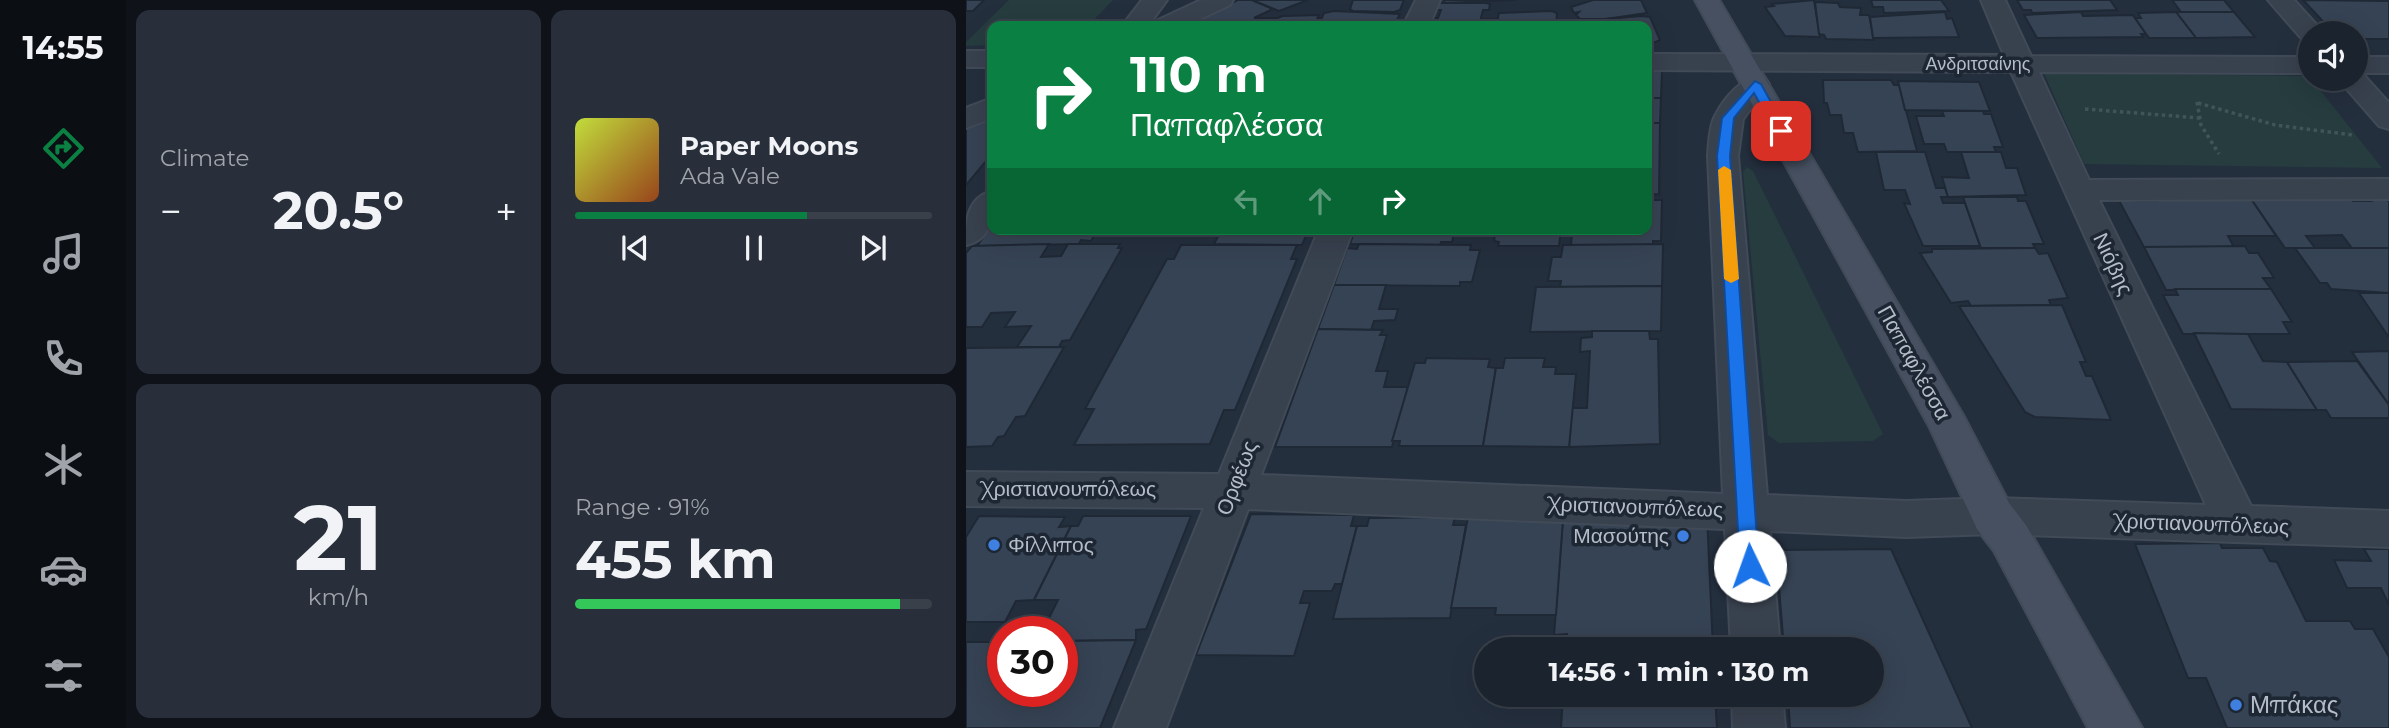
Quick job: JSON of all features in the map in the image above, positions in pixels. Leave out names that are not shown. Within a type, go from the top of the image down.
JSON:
[{"type":"street","points":[[1139,21],[1155,0]]},
{"type":"street","points":[[1175,21],[1221,0]]},
{"type":"street","points":[[1418,21],[1427,0]]},
{"type":"street","name":"Παπαφλέσσα","points":[[1707,0],[1949,426],[1993,516],[2010,538],[2116,728]]},
{"type":"street","name":"Νιόβης","points":[[1993,0],[2078,190],[2238,526]]},
{"type":"street","points":[[2280,0],[2300,21]]},
{"type":"street","points":[[966,59],[987,59]]},
{"type":"street","name":"Ανδριτσαίνης","points":[[1652,63],[1749,73],[2022,64],[2298,65]]},
{"type":"street","points":[[2368,65],[2389,65]]},
{"type":"street","points":[[1749,73],[1728,118],[1723,156],[1754,637]]},
{"type":"street","points":[[2363,91],[2389,120]]},
{"type":"street","points":[[966,119],[987,109]]},
{"type":"street","points":[[2078,190],[2389,189]]},
{"type":"street","points":[[966,235],[987,208]]},
{"type":"street","name":"Ορφέως","points":[[1140,728],[1334,235]]},
{"type":"street","name":"Χριστιανουπόλεως","points":[[966,489],[1233,491],[1906,519],[1993,516],[2389,529]]},
{"type":"street","points":[[1758,707],[1759,728]]},
{"type":"path","points":[[2176,65],[2198,103],[2200,118],[2234,188]]},
{"type":"path","points":[[2198,103],[2275,125],[2355,135]]},
{"type":"path","points":[[2041,108],[2200,118]]},
{"type":"green space","points":[[1009,0],[1113,0],[1093,21],[988,21]]},
{"type":"green space","points":[[987,21],[987,45],[966,46],[966,42]]},
{"type":"green space","points":[[2044,73],[2298,76],[2298,91],[2321,91],[2382,168],[2084,164]]},
{"type":"green space","points":[[1747,167],[1753,171],[1883,434],[1873,441],[1779,443],[1768,435],[1743,172]]},
{"type":"building","points":[[966,0],[984,0],[973,11],[966,11]]},
{"type":"building","points":[[1238,0],[1252,0],[1273,9],[1254,18],[1277,18],[1275,21],[1190,21]]},
{"type":"building","points":[[1252,0],[1308,0],[1279,11]]},
{"type":"building","points":[[1353,0],[1404,0],[1400,10],[1394,12],[1353,11],[1350,9]]},
{"type":"building","points":[[1445,0],[1517,0],[1444,3]]},
{"type":"building","points":[[1593,0],[1641,0],[1647,13],[1606,19],[1580,19],[1576,15],[1579,12],[1574,13],[1571,7]]},
{"type":"building","points":[[1814,0],[1820,37],[1785,36],[1765,7],[1774,6],[1772,4]]},
{"type":"building","points":[[1871,0],[1941,0],[1949,11],[1884,13],[1883,7],[1873,7]]},
{"type":"building","points":[[2017,0],[2110,0],[2117,10],[2032,13],[2031,10],[2023,10]]},
{"type":"building","points":[[2172,0],[2224,0],[2234,12],[2181,12]]},
{"type":"building","points":[[2303,0],[2389,1],[2389,39],[2368,39],[2368,21],[2323,21]]},
{"type":"building","points":[[1815,2],[1861,8],[1860,15],[1869,15],[1874,40],[1826,39],[1819,34]]},
{"type":"building","points":[[1437,3],[1490,4],[1489,10],[1483,10],[1480,21],[1430,21],[1431,18],[1438,18],[1441,10],[1435,10]]},
{"type":"building","points":[[1334,11],[1400,14],[1396,21],[1275,21],[1283,16],[1319,15],[1317,19],[1322,18],[1324,13]]},
{"type":"building","points":[[1945,12],[1947,19],[1952,18],[1959,37],[1873,38],[1870,17]]},
{"type":"building","points":[[2081,12],[2083,16],[2133,15],[2146,34],[2141,34],[2143,37],[2037,38],[2024,15]]},
{"type":"building","points":[[2176,12],[2234,12],[2255,37],[2196,38]]},
{"type":"building","points":[[2176,12],[2196,38],[2149,38],[2135,18],[2141,18],[2138,13]]},
{"type":"building","points":[[1499,13],[1557,13],[1556,21],[1497,21]]},
{"type":"building","points":[[1642,16],[1650,17],[1652,21],[1606,19]]},
{"type":"building","points":[[1481,19],[1497,21],[1480,21]]},
{"type":"building","points":[[1652,22],[1660,40],[1652,44]]},
{"type":"building","points":[[1652,70],[1662,70],[1661,98],[1652,98]]},
{"type":"building","points":[[1823,80],[1891,80],[1894,85],[1899,85],[1917,151],[1858,152],[1853,133],[1844,133],[1841,115],[1830,115],[1827,103],[1824,103]]},
{"type":"building","points":[[1898,81],[1979,82],[1990,111],[1905,110]]},
{"type":"building","points":[[1652,98],[1661,98],[1660,123],[1652,123]]},
{"type":"building","points":[[1942,111],[1983,111],[1984,114],[1991,114],[2003,147],[1994,147],[1996,152],[1947,152],[1944,144],[1924,144],[1916,116],[1944,116]]},
{"type":"building","points":[[981,119],[987,120],[987,160],[966,185],[966,126]]},
{"type":"building","points":[[1652,123],[1660,123],[1659,194],[1652,195]]},
{"type":"building","points":[[1876,152],[1925,152],[1936,188],[1945,188],[1948,197],[1941,197],[1943,203],[1965,203],[1980,246],[1923,246],[1904,203],[1910,204],[1905,190],[1884,190]]},
{"type":"building","points":[[1961,152],[2001,152],[2006,168],[2017,168],[2026,195],[1948,197],[1942,177],[1969,178]]},
{"type":"building","points":[[2348,195],[2353,201],[2371,201],[2367,197],[2385,197],[2389,202],[2389,248],[2352,248],[2342,235],[2306,236],[2315,248],[2285,248],[2249,196]]},
{"type":"building","points":[[2154,196],[2249,196],[2276,236],[2228,236],[2234,247],[2144,247],[2117,197],[2132,197],[2135,201],[2157,201]]},
{"type":"building","points":[[1963,197],[2017,197],[2018,201],[2026,201],[2044,244],[2033,244],[2035,248],[1981,248]]},
{"type":"building","points":[[1652,200],[1662,200],[1661,241],[1653,241],[1653,245],[1571,245],[1572,235],[1652,235]]},
{"type":"building","points":[[987,232],[987,235],[1094,235],[1091,241],[1081,240],[1079,244],[977,246]]},
{"type":"building","points":[[1219,235],[1306,235],[1302,245],[1214,244]]},
{"type":"building","points":[[1353,235],[1454,235],[1452,242],[1441,242],[1440,245],[1350,244]]},
{"type":"building","points":[[1495,235],[1560,235],[1559,246],[1498,246],[1499,242],[1494,241]]},
{"type":"building","points":[[1049,244],[1041,257],[1061,256],[1068,244],[1120,244],[1118,248],[1122,248],[1070,340],[1062,341],[1059,347],[1017,347],[1031,326],[1005,327],[1015,312],[991,313],[982,327],[966,327],[966,253],[972,246]]},
{"type":"building","points":[[1359,244],[1471,245],[1470,250],[1480,250],[1472,282],[1460,282],[1460,286],[1334,285],[1347,248],[1357,249]]},
{"type":"building","points":[[1663,244],[1662,286],[1560,287],[1561,281],[1548,281],[1552,257],[1561,257],[1563,245]]},
{"type":"building","points":[[1181,245],[1297,245],[1291,259],[1297,259],[1235,410],[1224,410],[1210,444],[1074,445],[1094,409],[1085,409],[1167,259],[1174,259]]},
{"type":"building","points":[[2245,246],[2249,253],[2258,253],[2274,278],[2263,278],[2271,289],[2166,290],[2144,247]]},
{"type":"building","points":[[2035,248],[2039,254],[2048,253],[2068,298],[2049,300],[2051,305],[1971,306],[1968,301],[1951,303],[1920,253],[1932,252],[1932,249]]},
{"type":"building","points":[[2295,248],[2389,248],[2389,293],[2331,289],[2327,283],[2320,283]]},
{"type":"building","points":[[1334,285],[1386,285],[1379,309],[1398,309],[1395,320],[1374,321],[1371,330],[1318,329]]},
{"type":"building","points":[[1662,286],[1661,331],[1530,332],[1536,287]]},
{"type":"building","points":[[2175,289],[2271,289],[2292,322],[2283,322],[2290,334],[2183,334],[2163,295],[2178,295]]},
{"type":"building","points":[[2359,293],[2389,293],[2389,336],[2388,336]]},
{"type":"building","points":[[2062,305],[2086,362],[2080,362],[2086,376],[2092,376],[2111,420],[2035,417],[2025,412],[1959,306]]},
{"type":"building","points":[[1318,329],[1383,330],[1380,335],[1387,335],[1376,371],[1388,371],[1384,387],[1408,387],[1392,447],[1275,447]]},
{"type":"building","points":[[1592,331],[1649,331],[1650,339],[1658,339],[1660,444],[1569,447],[1572,408],[1587,408],[1590,351],[1580,352],[1581,338],[1592,337]]},
{"type":"building","points":[[2194,333],[2248,334],[2263,361],[2287,362],[2317,410],[2231,409]]},
{"type":"building","points":[[1064,347],[1025,416],[1016,417],[1004,436],[998,437],[992,446],[966,447],[966,348]]},
{"type":"building","points":[[2389,351],[2389,405],[2352,352]]},
{"type":"building","points":[[1426,358],[1490,359],[1488,367],[1496,368],[1483,446],[1399,446],[1400,441],[1392,441],[1415,363],[1425,363]]},
{"type":"building","points":[[1505,358],[1545,358],[1543,367],[1556,367],[1555,374],[1576,374],[1569,447],[1483,446],[1496,368],[1503,368]]},
{"type":"building","points":[[2357,361],[2389,405],[2389,418],[2331,418],[2326,410],[2317,410],[2287,362]]},
{"type":"building","points":[[1251,514],[1354,515],[1351,526],[1357,526],[1342,584],[1335,584],[1332,591],[1304,591],[1300,603],[1310,603],[1294,656],[1196,655]]},
{"type":"building","points":[[979,516],[1065,517],[1059,527],[1071,526],[1034,600],[1016,601],[1008,616],[987,616],[987,622],[966,622],[966,537]]},
{"type":"building","points":[[1083,516],[1191,516],[1146,629],[1136,630],[1136,640],[1078,641],[1078,616],[1050,616],[1058,600],[1034,600],[1071,526],[1078,526]]},
{"type":"building","points":[[1707,516],[1712,637],[1554,635],[1563,519]]},
{"type":"building","points":[[1455,517],[1453,525],[1466,525],[1450,618],[1333,619],[1357,526],[1367,526],[1369,518]]},
{"type":"building","points":[[1468,517],[1563,519],[1556,615],[1495,615],[1496,608],[1451,608]]},
{"type":"building","points":[[2220,543],[2222,548],[2263,548],[2270,561],[2277,562],[2306,621],[2350,621],[2355,629],[2373,629],[2389,657],[2389,728],[2227,728],[2206,678],[2188,678],[2135,544]]},
{"type":"building","points":[[1891,549],[1972,728],[1790,728],[1789,707],[1884,707],[1884,637],[1783,637],[1776,550]]},
{"type":"building","points":[[2364,549],[2389,549],[2389,605],[2381,588],[2347,588],[2334,560],[2371,561]]},
{"type":"building","points":[[1136,640],[1100,728],[966,728],[966,642],[987,642],[987,707],[1078,707],[1078,641]]},
{"type":"building","points":[[1562,707],[1716,707],[1717,728],[1561,728]]},
{"type":"slow traffic","points":[[1724,170],[1731,279]]},
{"type":"place","name":"Μασούτης","points":[[1683,536]]},
{"type":"place","name":"Φίλλιπος","points":[[994,545]]},
{"type":"place","name":"Μπάκας","points":[[2236,705]]},
{"type":"route","points":[[1750,566],[1723,156],[1728,118],[1755,84],[1781,131]]}]
